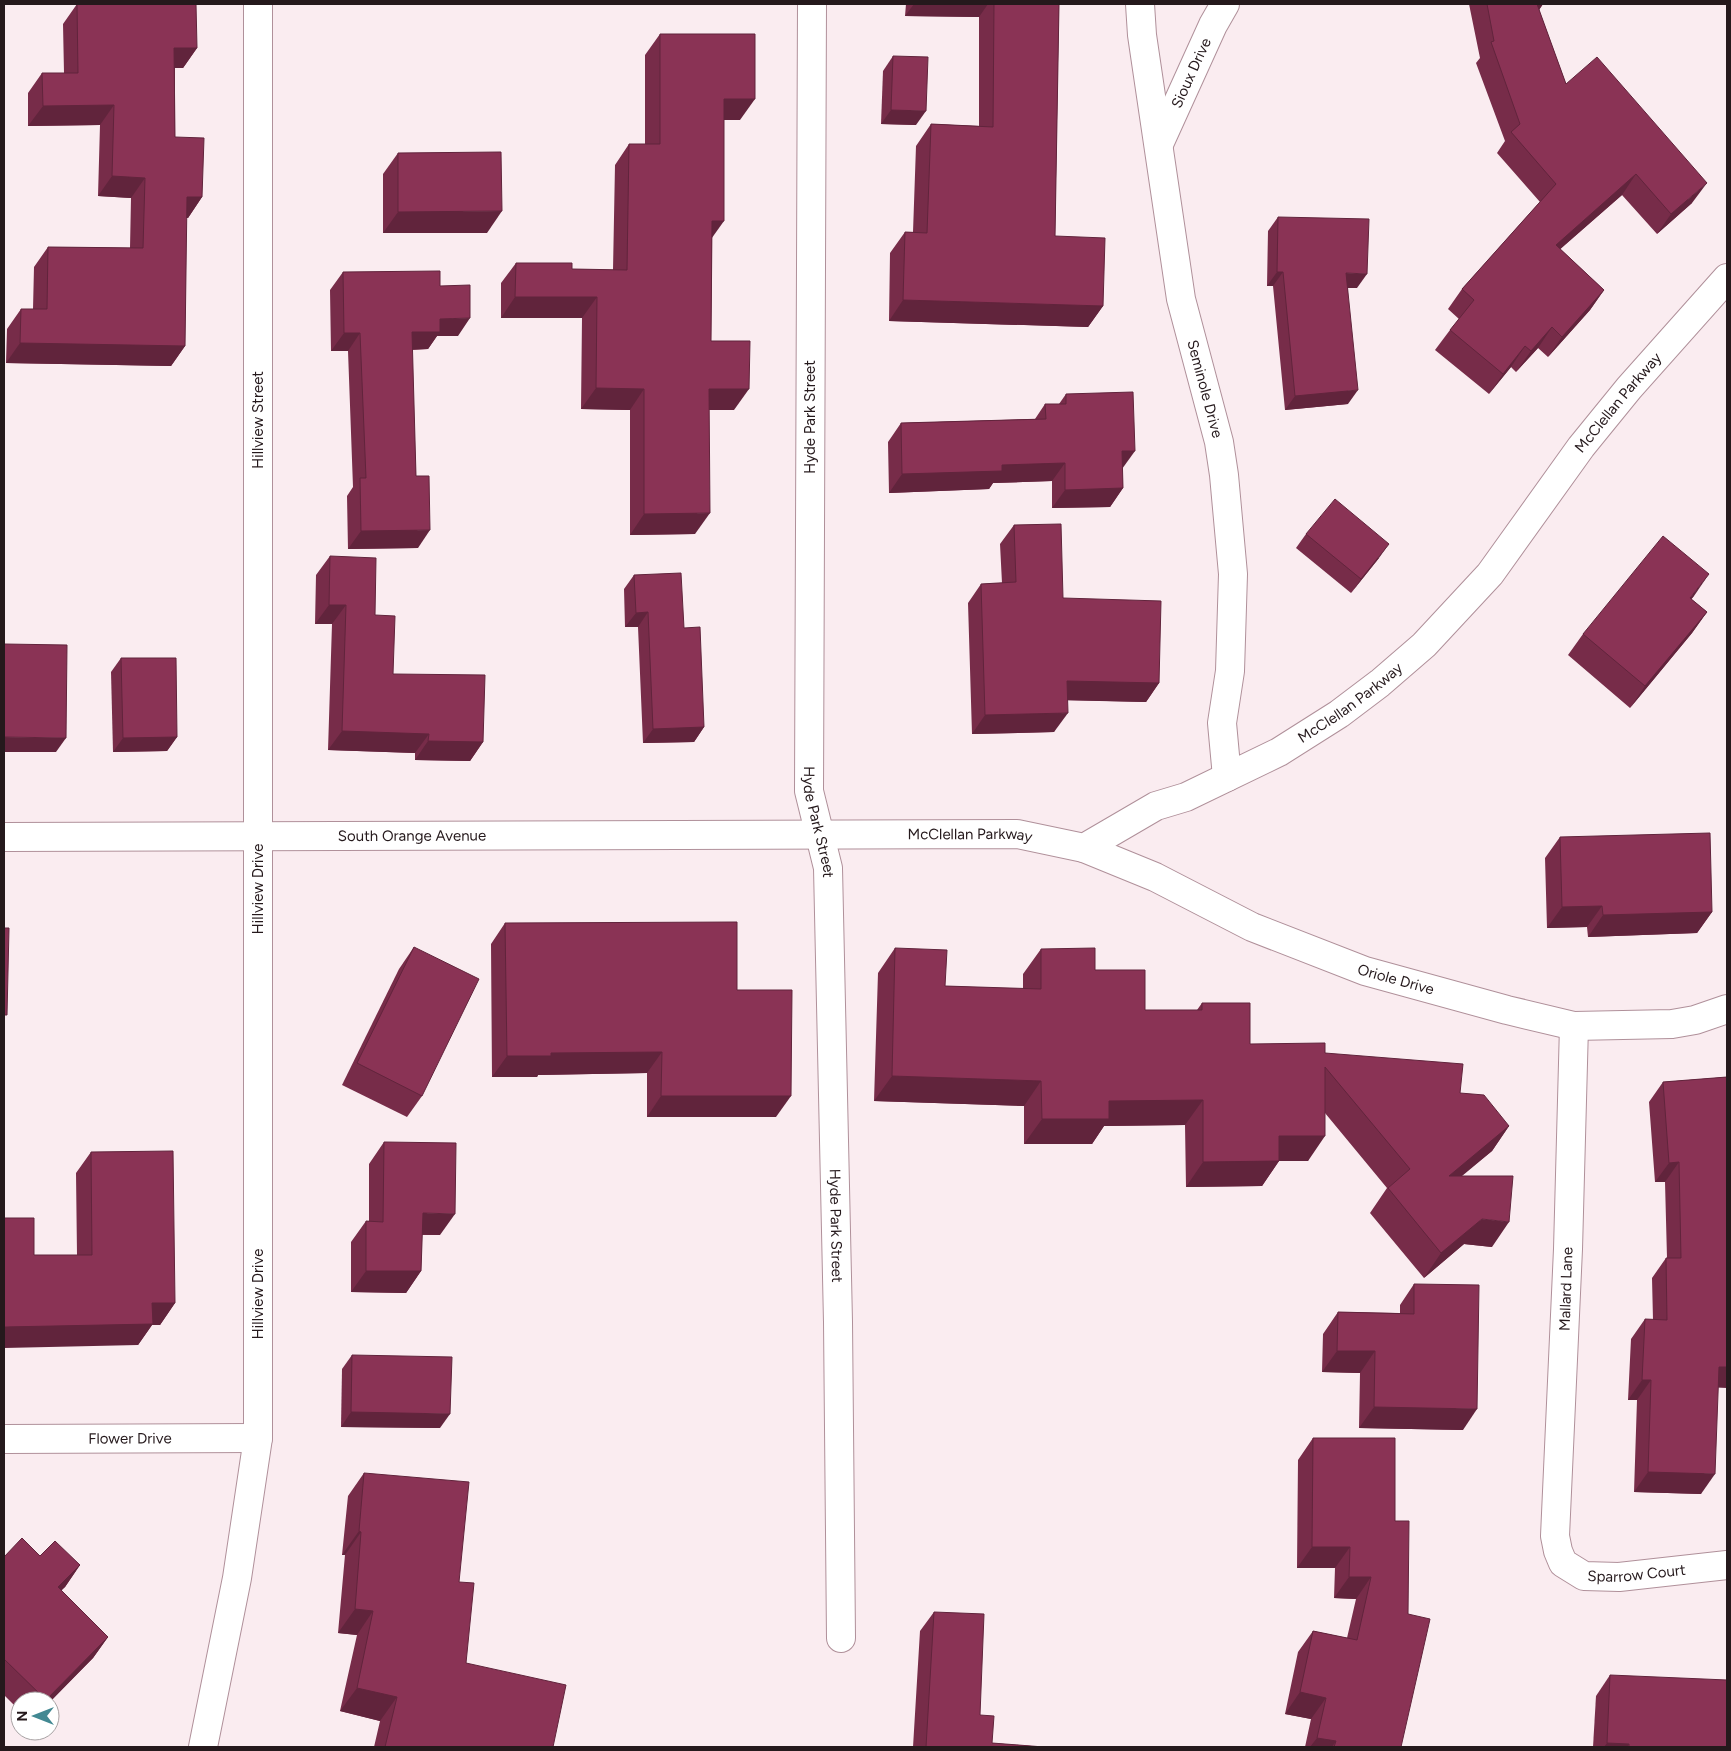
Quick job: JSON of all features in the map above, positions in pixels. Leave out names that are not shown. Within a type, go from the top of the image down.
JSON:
[{"type":"street","name":"Hillview Street","points":[[258,4],[258,836]]},
{"type":"street","name":"Hyde Park Street","points":[[812,4],[809,791],[828,868],[838,1322],[841,1638]]},
{"type":"street","name":"Seminole Drive","points":[[1140,4],[1142,35],[1181,299],[1219,442],[1224,475],[1233,574],[1230,671],[1222,723],[1227,777]]},
{"type":"street","name":"Sioux Drive","points":[[1159,144],[1213,25],[1225,4]]},
{"type":"street","name":"McClellan Parkway","points":[[820,834],[1017,834],[1084,848],[1156,806],[1186,797],[1279,752],[1338,714],[1380,683],[1424,645],[1490,574],[1581,447],[1629,388],[1727,278]]},
{"type":"street","name":"South Orange Avenue","points":[[4,837],[820,834]]},
{"type":"street","name":"Hillview Drive","points":[[203,1747],[236,1578],[258,1438],[258,836]]},
{"type":"street","name":"Oriole Drive","points":[[1084,848],[1155,877],[1252,928],[1364,971],[1507,1010],[1574,1026],[1672,1024],[1695,1020],[1727,1009]]},
{"type":"street","name":"Mallard Lane","points":[[1558,1552],[1555,1536],[1568,1250],[1574,1026]]},
{"type":"street","name":"Flower Drive","points":[[4,1439],[258,1438]]},
{"type":"street","name":"Sparrow Court","points":[[1558,1552],[1563,1563],[1584,1576],[1619,1577],[1727,1565]]},
{"type":"building","points":[[77,4],[196,4],[197,48],[174,48],[175,137],[204,138],[202,197],[187,197],[185,346],[20,343],[21,309],[47,309],[48,247],[143,248],[145,178],[112,176],[114,105],[43,106],[42,73],[78,73]]},
{"type":"building","points":[[994,4],[1059,4],[1055,236],[1105,238],[1103,306],[903,300],[905,232],[927,233],[931,124],[993,127]]},
{"type":"building","points":[[1487,4],[1537,4],[1566,84],[1597,57],[1707,183],[1671,214],[1636,174],[1556,245],[1604,290],[1562,337],[1552,327],[1531,351],[1525,346],[1503,374],[1450,330],[1474,300],[1462,289],[1556,184],[1511,132],[1520,124],[1491,42],[1494,41]]},
{"type":"building","points":[[660,34],[755,34],[755,99],[724,99],[724,221],[712,221],[711,341],[750,341],[749,389],[709,389],[710,513],[644,514],[644,389],[596,388],[597,297],[515,297],[516,263],[572,263],[572,269],[627,270],[629,144],[660,144]]},
{"type":"building","points":[[893,56],[928,57],[926,111],[891,110]]},
{"type":"building","points":[[501,152],[502,211],[398,212],[398,153]]},
{"type":"building","points":[[1278,217],[1369,219],[1367,274],[1346,273],[1358,390],[1295,396],[1283,272],[1277,272]]},
{"type":"building","points":[[440,271],[440,286],[470,285],[470,318],[440,319],[440,332],[412,332],[416,476],[429,476],[430,530],[361,531],[360,478],[366,478],[360,333],[344,333],[343,272]]},
{"type":"building","points":[[1133,392],[1135,451],[1122,451],[1123,488],[1065,490],[1065,463],[1002,465],[1002,471],[902,474],[901,423],[1046,419],[1045,404],[1066,404],[1066,394]]},
{"type":"building","points":[[1335,499],[1389,544],[1361,579],[1306,534]]},
{"type":"building","points":[[1061,524],[1063,598],[1161,601],[1159,683],[1067,681],[1068,713],[985,715],[981,584],[1016,582],[1014,525]]},
{"type":"building","points":[[1663,536],[1709,574],[1690,598],[1707,612],[1645,686],[1583,634]]},
{"type":"building","points":[[330,556],[376,558],[375,615],[395,616],[393,674],[485,675],[483,742],[428,741],[429,734],[342,731],[346,605],[329,605]]},
{"type":"building","points":[[681,573],[684,628],[700,627],[704,727],[653,729],[648,612],[636,613],[634,575]]},
{"type":"building","points":[[4,644],[67,645],[66,738],[4,737]]},
{"type":"building","points":[[121,658],[176,658],[177,737],[123,738]]},
{"type":"building","points":[[1710,833],[1712,912],[1603,915],[1602,906],[1562,907],[1560,837]]},
{"type":"building","points":[[737,922],[737,990],[792,990],[791,1096],[661,1096],[662,1052],[551,1053],[551,1056],[507,1056],[505,923]]},
{"type":"building","points":[[4,928],[9,928],[7,1015],[4,1015]]},
{"type":"building","points":[[414,947],[479,979],[422,1096],[357,1063]]},
{"type":"building","points":[[895,948],[947,950],[945,986],[1041,989],[1041,949],[1095,948],[1095,970],[1145,970],[1145,1010],[1202,1010],[1202,1003],[1250,1003],[1250,1044],[1325,1043],[1325,1053],[1463,1064],[1460,1093],[1484,1095],[1509,1126],[1449,1176],[1513,1176],[1509,1222],[1482,1219],[1441,1253],[1388,1188],[1410,1169],[1325,1067],[1325,1136],[1279,1136],[1279,1161],[1203,1162],[1203,1100],[1109,1101],[1109,1119],[1042,1119],[1041,1081],[892,1076]]},
{"type":"building","points":[[1727,1077],[1727,1367],[1719,1367],[1715,1474],[1648,1472],[1651,1380],[1642,1380],[1645,1319],[1667,1320],[1666,1258],[1681,1258],[1679,1162],[1669,1163],[1663,1082]]},
{"type":"building","points":[[384,1142],[456,1143],[455,1214],[423,1213],[421,1271],[366,1271],[366,1221],[383,1222]]},
{"type":"building","points":[[173,1151],[175,1303],[152,1303],[153,1324],[4,1327],[4,1218],[34,1218],[34,1255],[92,1255],[91,1152]]},
{"type":"building","points":[[1414,1284],[1479,1285],[1477,1409],[1374,1407],[1375,1351],[1337,1351],[1338,1312],[1414,1314]]},
{"type":"building","points":[[352,1355],[452,1357],[450,1414],[351,1412]]},
{"type":"building","points":[[1313,1438],[1395,1438],[1395,1521],[1409,1521],[1408,1614],[1430,1619],[1401,1747],[1334,1747],[1336,1741],[1317,1738],[1326,1698],[1300,1692],[1313,1631],[1357,1640],[1371,1577],[1349,1577],[1350,1547],[1312,1547]]},
{"type":"building","points":[[364,1473],[469,1482],[459,1582],[474,1583],[466,1663],[566,1685],[553,1747],[385,1747],[397,1697],[357,1688],[373,1611],[355,1609]]},
{"type":"building","points":[[22,1538],[40,1556],[55,1541],[80,1565],[58,1587],[108,1637],[55,1691],[37,1691],[4,1659],[4,1557]]},
{"type":"building","points":[[934,1612],[984,1614],[980,1715],[994,1716],[992,1743],[1044,1747],[926,1747]]},
{"type":"building","points":[[1610,1675],[1727,1680],[1727,1747],[1629,1747],[1629,1744],[1607,1743]]}]
